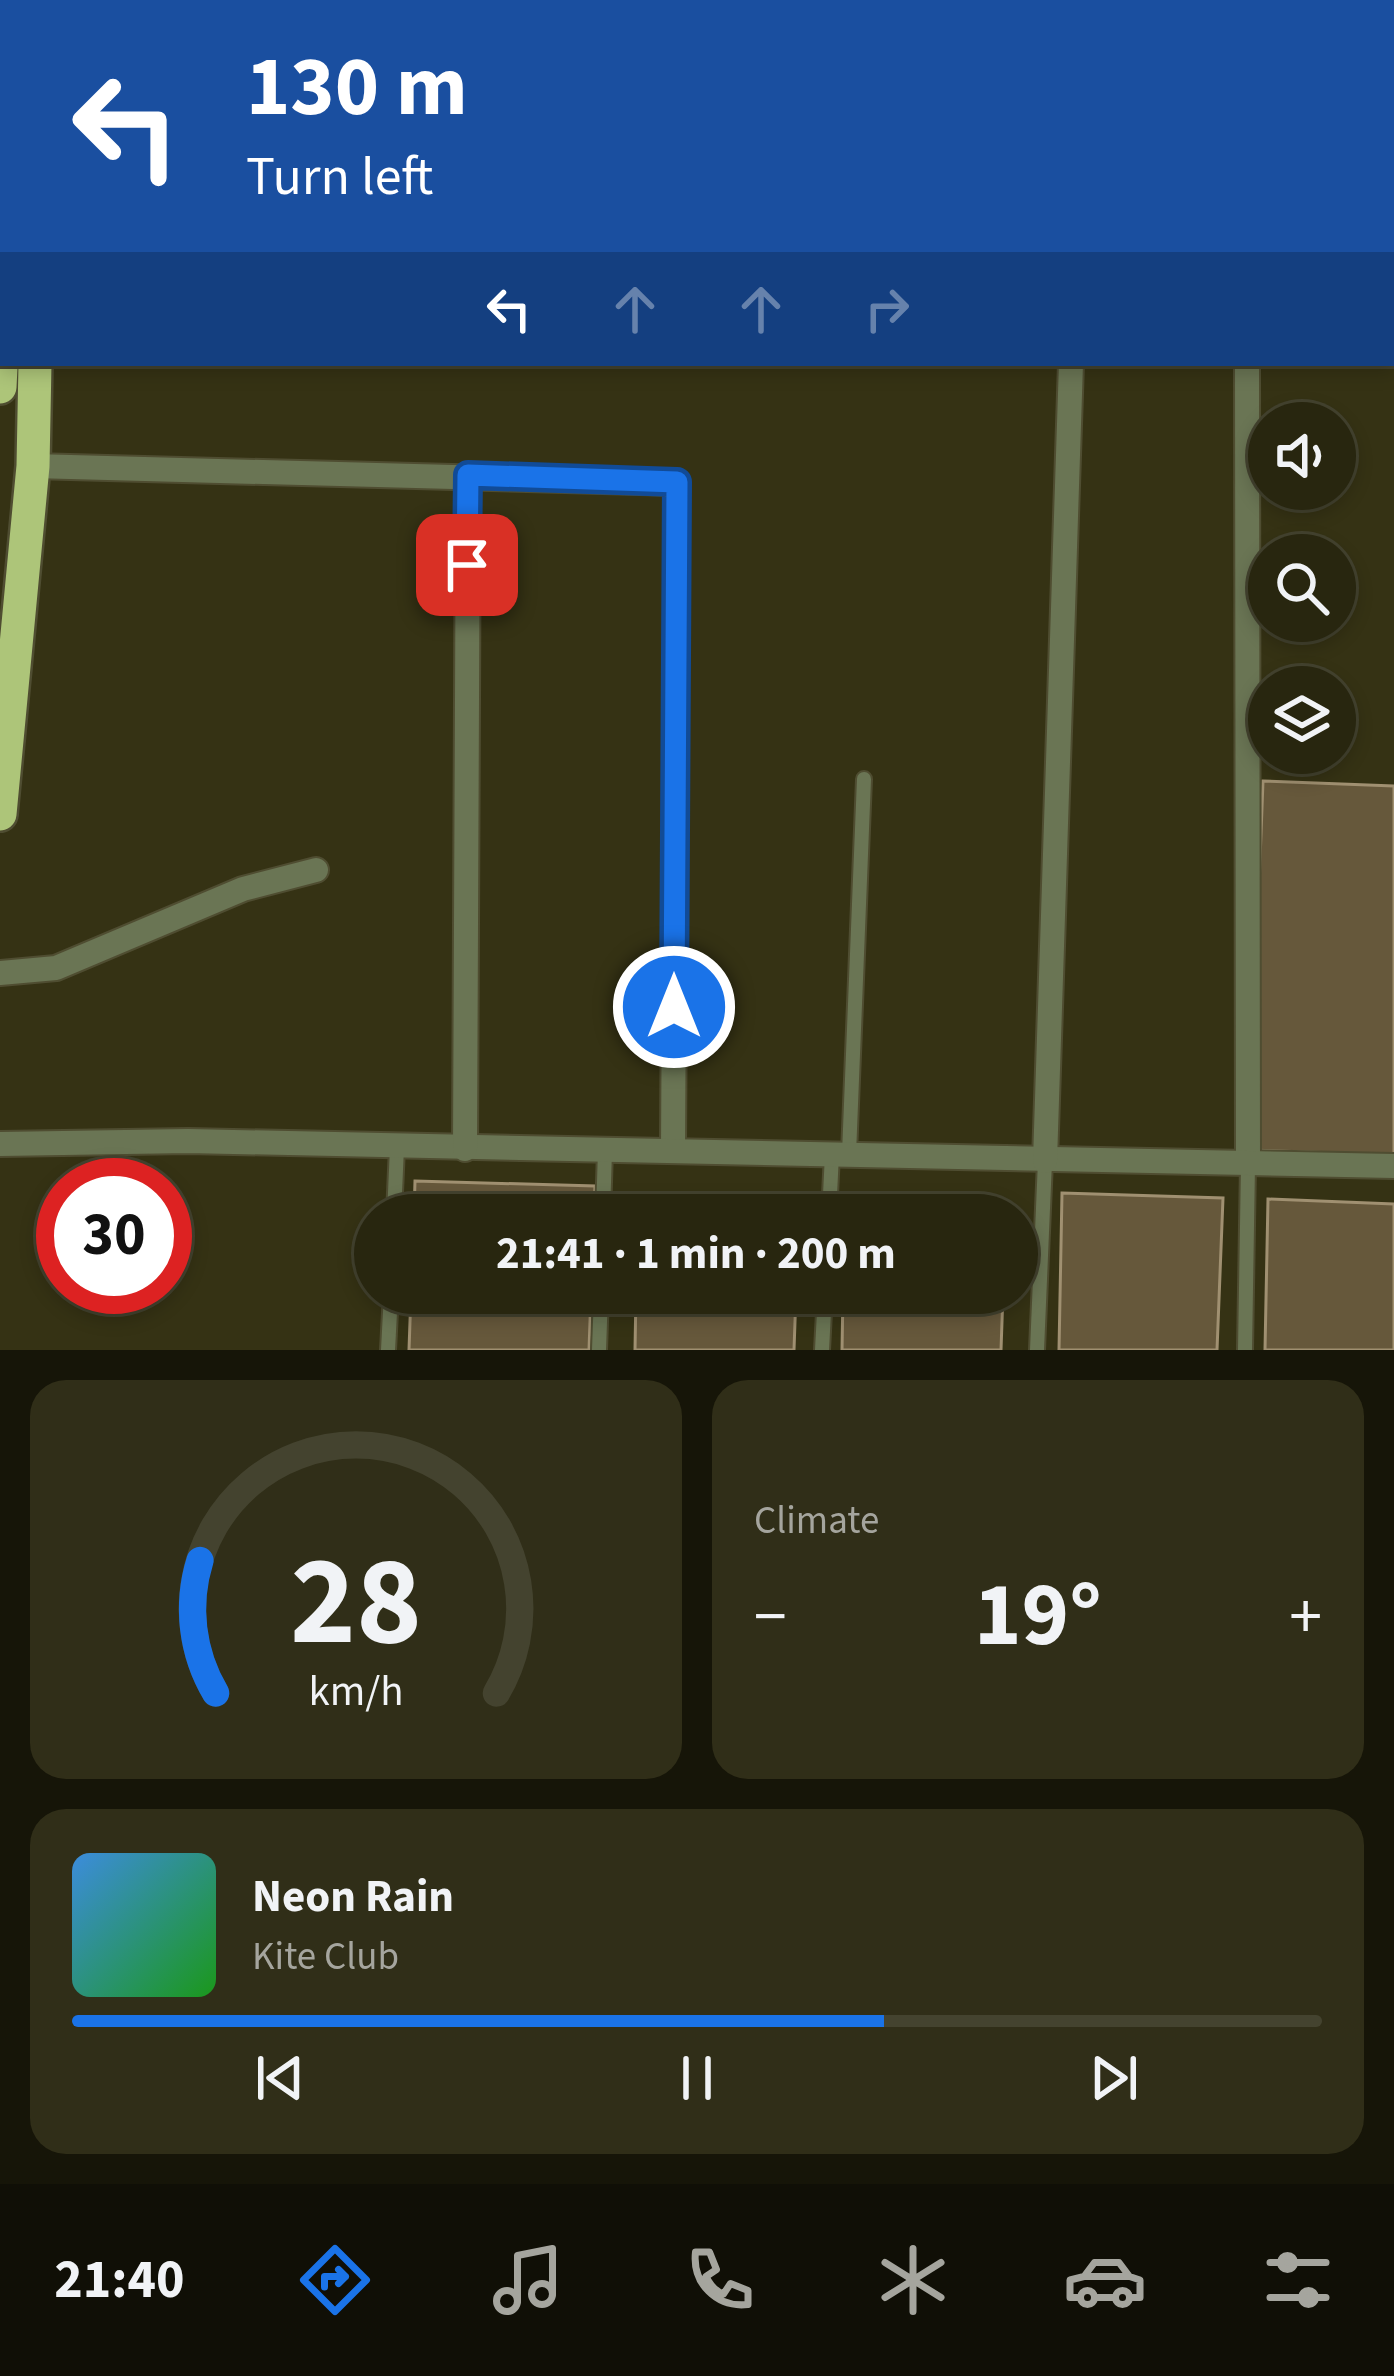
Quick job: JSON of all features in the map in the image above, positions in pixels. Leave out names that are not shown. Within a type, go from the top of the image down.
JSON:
[{"type":"highway","points":[[0,814],[3,742],[33,466],[35,366]]},
{"type":"street","points":[[1045,1160],[1071,366]]},
{"type":"street","points":[[1247,366],[1248,1164]]},
{"type":"street","points":[[33,466],[677,482],[673,1150]]},
{"type":"street","points":[[465,1149],[468,475]]},
{"type":"street","points":[[0,973],[56,968],[243,889],[316,870]]},
{"type":"street","points":[[0,1144],[188,1142],[1394,1166]]},
{"type":"lane","points":[[833,1194],[841,1154],[864,779]]},
{"type":"lane","points":[[395,1194],[397,1147]]},
{"type":"lane","points":[[604,1194],[605,1150]]},
{"type":"lane","points":[[1037,1350],[1045,1160]]},
{"type":"lane","points":[[1245,1350],[1248,1164]]},
{"type":"lane","points":[[388,1350],[390,1314]]},
{"type":"lane","points":[[599,1350],[600,1314]]},
{"type":"lane","points":[[822,1350],[824,1314]]},
{"type":"building","points":[[1263,781],[1394,786],[1394,1155],[1249,1150]]},
{"type":"building","points":[[415,1181],[595,1186],[595,1194],[415,1194]]},
{"type":"building","points":[[1062,1193],[1223,1198],[1217,1350],[1059,1350]]},
{"type":"building","points":[[1268,1199],[1394,1204],[1394,1350],[1265,1350]]},
{"type":"building","points":[[410,1314],[590,1314],[589,1350],[409,1350]]},
{"type":"building","points":[[636,1314],[795,1314],[794,1350],[635,1350]]},
{"type":"building","points":[[843,1314],[1002,1314],[1001,1350],[842,1350]]},
{"type":"route","points":[[467,565],[468,475],[677,482],[674,1007]]}]
